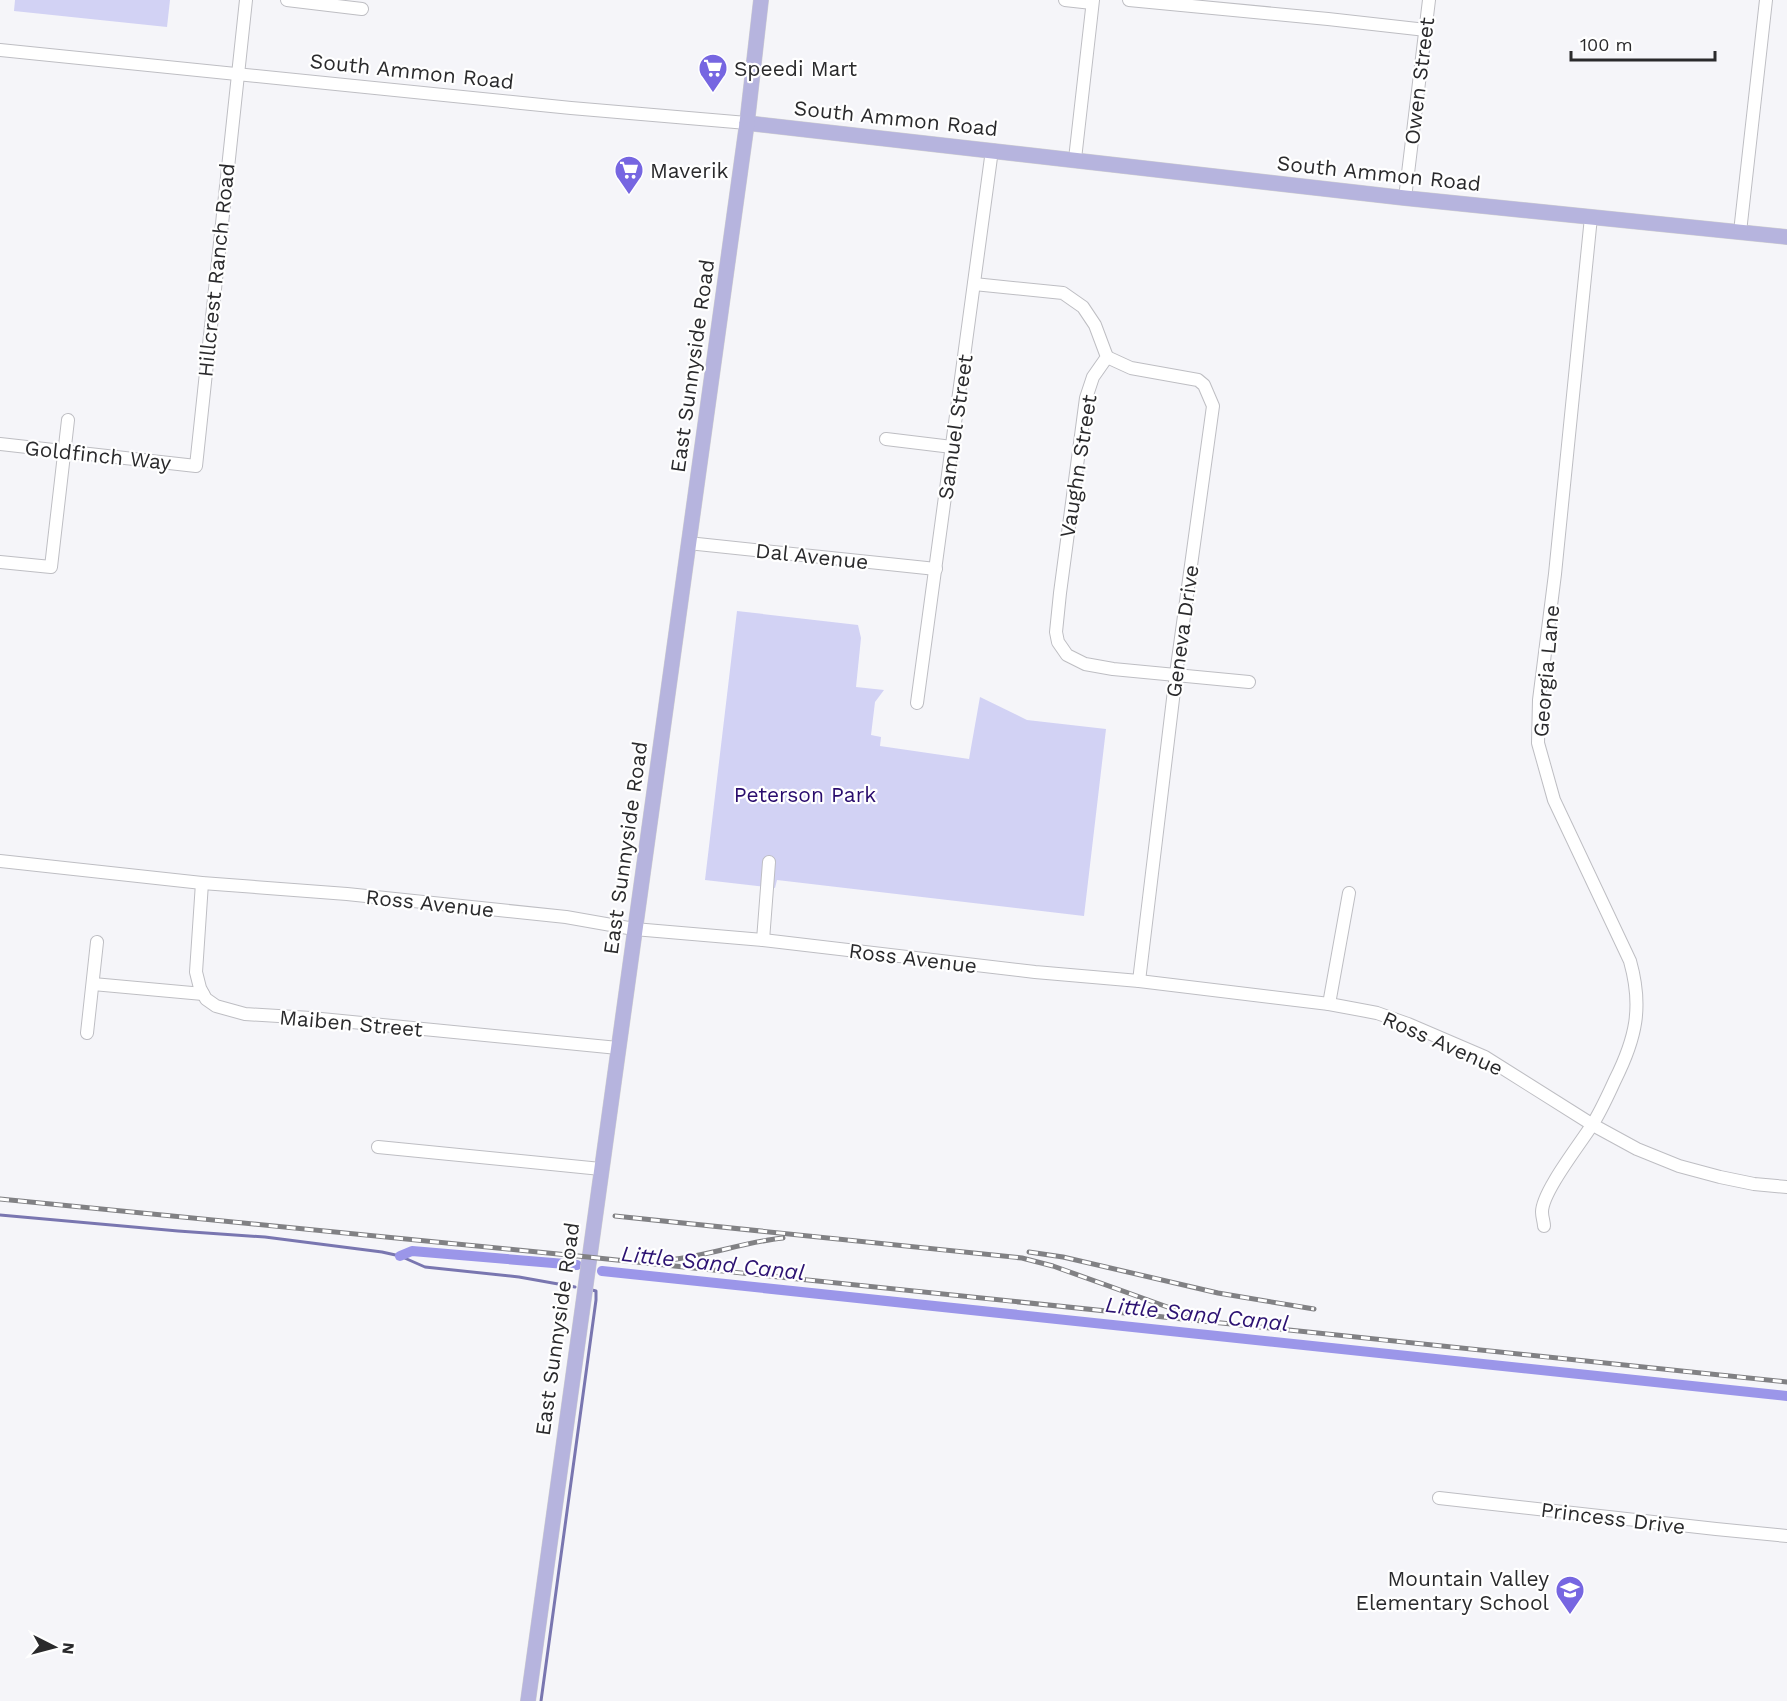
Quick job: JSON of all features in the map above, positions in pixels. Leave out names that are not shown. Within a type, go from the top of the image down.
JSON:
[{"type":"main road","name":"East Sunnyside Road","points":[[528,1701],[747,123],[761,0]]},
{"type":"main road","name":"South Ammon Road","points":[[747,123],[1405,198],[1787,237]]},
{"type":"street","name":"Hillcrest Ranch Road","points":[[196,466],[246,0]]},
{"type":"street","points":[[287,0],[339,3],[362,9]]},
{"type":"street","points":[[1065,0],[1092,2],[1075,159]]},
{"type":"street","points":[[1129,0],[1425,30]]},
{"type":"street","name":"Owen Street","points":[[1405,198],[1429,0]]},
{"type":"street","points":[[1740,232],[1766,0]]},
{"type":"street","name":"South Ammon Road","points":[[0,50],[560,107],[747,123]]},
{"type":"street","name":"Samuel Street","points":[[917,703],[992,150]]},
{"type":"street","name":"Georgia Lane","points":[[1544,1226],[1542,1211],[1548,1194],[1608,1099],[1628,1055],[1634,1034],[1636,983],[1630,960],[1554,800],[1543,766],[1538,735],[1539,700],[1554,584],[1592,217]]},
{"type":"street","points":[[974,284],[1063,293],[1083,306],[1095,325],[1107,357]]},
{"type":"street","name":"Vaughn Street","points":[[1107,357],[1093,377],[1086,398],[1056,632],[1058,642],[1067,655],[1085,664],[1113,669],[1176,674]]},
{"type":"street","name":"Geneva Drive","points":[[1107,357],[1131,368],[1198,380],[1204,385],[1213,406],[1176,674],[1139,981]]},
{"type":"street","points":[[0,562],[51,567],[68,420]]},
{"type":"street","points":[[886,439],[952,447]]},
{"type":"street","name":"Goldfinch Way","points":[[0,444],[196,466]]},
{"type":"street","name":"Dal Avenue","points":[[688,543],[936,569]]},
{"type":"street","points":[[1176,674],[1249,682]]},
{"type":"street","name":"Ross Avenue","points":[[0,861],[201,883],[347,894],[566,917],[634,928],[763,940],[1035,972],[1139,981],[1329,1004],[1377,1013],[1485,1058],[1593,1125],[1637,1149],[1679,1166],[1754,1184],[1787,1188]]},
{"type":"street","points":[[763,940],[770,862]]},
{"type":"street","points":[[93,984],[203,994],[196,972],[201,883]]},
{"type":"street","points":[[1329,1004],[1349,893]]},
{"type":"street","points":[[87,1033],[97,942]]},
{"type":"street","name":"Maiben Street","points":[[203,994],[206,999],[216,1005],[245,1014],[312,1018],[618,1048]]},
{"type":"street","points":[[378,1147],[601,1169]]},
{"type":"street","name":"Princess Drive","points":[[1439,1498],[1787,1536]]},
{"type":"green space","points":[[15,0],[170,0],[167,27],[14,11]]},
{"type":"green space","name":"Peterson Park","points":[[737,611],[858,625],[861,638],[856,687],[884,690],[875,702],[871,735],[881,737],[880,746],[969,759],[980,697],[1027,720],[1106,729],[1084,916],[777,880],[775,888],[705,880]]},
{"type":"waterway","points":[[0,1215],[265,1237],[382,1252],[400,1256],[425,1267],[519,1277],[575,1287]]},
{"type":"waterway","points":[[400,1256],[412,1251],[577,1265]]},
{"type":"waterway","name":"Little Sand Canal","points":[[602,1271],[1787,1396]]},
{"type":"waterway","points":[[541,1701],[596,1300],[596,1291],[592,1290]]},
{"type":"railway","points":[[0,1199],[588,1257],[1787,1382]]},
{"type":"railway","points":[[615,1216],[1022,1258],[1053,1266],[1187,1314]]},
{"type":"railway","points":[[669,1260],[783,1238]]},
{"type":"railway","points":[[1029,1252],[1063,1257],[1218,1293],[1314,1309]]},
{"type":"place","name":"Speedi Mart","points":[[713,94]]},
{"type":"place","name":"Maverik","points":[[629,196]]},
{"type":"place","name":"Mountain Valley Elementary School","points":[[1570,1616]]}]
